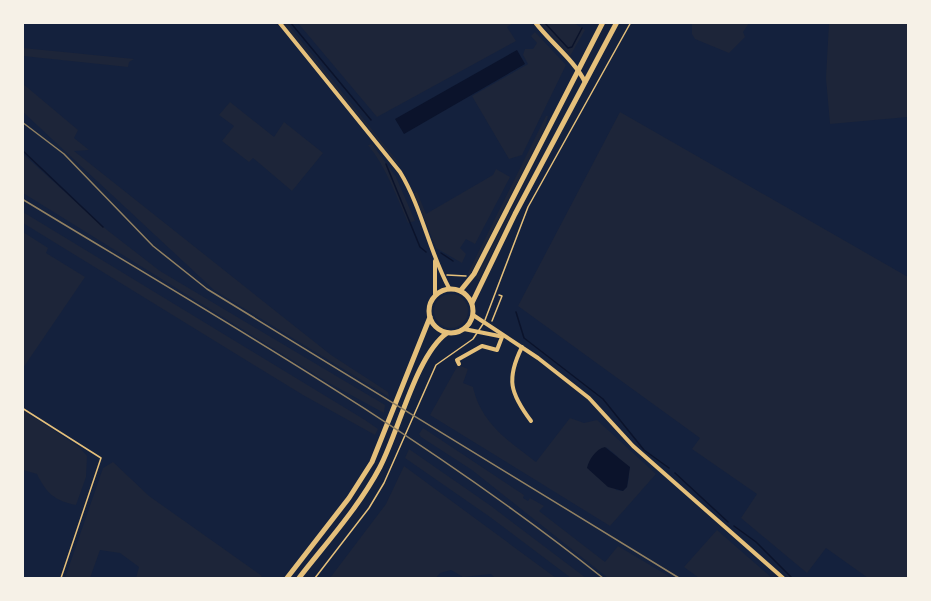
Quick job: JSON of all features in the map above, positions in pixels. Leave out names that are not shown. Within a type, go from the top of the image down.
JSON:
[{"type":"main road","points":[[461,290],[472,279],[603,22]]},
{"type":"main road","points":[[299,579],[371,482],[429,351],[447,333],[464,329],[473,315],[472,303],[514,214],[617,22]]},
{"type":"main road","points":[[447,333],[434,326],[430,317],[429,306],[435,295],[449,288],[461,290],[472,303]]},
{"type":"main road","points":[[287,579],[359,483],[393,413],[430,317]]},
{"type":"street","points":[[279,22],[400,172],[418,211],[435,261],[449,288]]},
{"type":"street","points":[[535,22],[565,58],[579,70],[585,82]]},
{"type":"street","points":[[579,70],[592,68]]},
{"type":"street","points":[[435,261],[435,295]]},
{"type":"street","points":[[473,315],[502,337],[522,347],[589,398],[633,446],[717,521],[749,546],[783,579]]},
{"type":"street","points":[[464,329],[502,337]]},
{"type":"street","points":[[459,364],[457,360],[482,346],[497,350],[502,337]]},
{"type":"street","points":[[522,347],[510,381],[514,395],[531,421]]},
{"type":"lane","points":[[315,579],[369,508],[384,483],[436,365],[470,343],[479,332],[528,207],[631,22]]},
{"type":"path","points":[[446,276],[464,275]]},
{"type":"path","points":[[491,319],[502,296]]},
{"type":"path","points":[[22,408],[101,458],[61,579]]},
{"type":"shaded area","points":[[692,22],[749,23],[743,32],[745,37],[729,53],[695,39],[692,34]]},
{"type":"shaded area","points":[[283,23],[287,23],[401,166],[398,165]]},
{"type":"shaded area","points":[[298,23],[513,23],[507,27],[516,41],[377,117]]},
{"type":"shaded area","points":[[540,23],[574,23],[585,30],[570,56]]},
{"type":"shaded area","points":[[829,23],[908,23],[908,117],[830,124],[826,78]]},
{"type":"shaded area","points":[[535,32],[566,65],[522,155],[509,159],[472,96],[528,64],[523,55],[525,49],[533,49],[537,43],[531,36]]},
{"type":"shaded area","points":[[22,48],[134,59],[129,62],[128,67],[23,56]]},
{"type":"shaded area","points":[[517,50],[525,64],[404,134],[395,119]]},
{"type":"shaded area","points":[[22,83],[78,130],[74,138],[89,150],[74,151],[331,355],[388,392],[389,397],[214,290],[23,112]]},
{"type":"shaded area","points":[[230,102],[274,137],[284,122],[323,153],[292,191],[253,158],[249,162],[222,141],[234,126],[219,115]]},
{"type":"shaded area","points":[[620,112],[908,277],[908,578],[868,578],[826,548],[807,573],[741,518],[757,494],[692,449],[700,438],[518,306]]},
{"type":"shaded area","points":[[548,116],[545,128],[470,275],[468,273]]},
{"type":"shaded area","points":[[555,125],[479,280],[476,278]]},
{"type":"shaded area","points":[[372,144],[396,177],[415,221],[408,223],[386,172],[368,145]]},
{"type":"shaded area","points":[[22,153],[107,230],[160,271],[385,405],[384,413],[329,383],[23,193]]},
{"type":"shaded area","points":[[496,169],[510,177],[475,244],[466,239],[460,248],[466,254],[462,263],[436,248],[414,193],[417,192],[426,214],[493,175]]},
{"type":"shaded area","points":[[23,212],[365,420],[378,429],[375,435],[303,395],[23,223]]},
{"type":"shaded area","points":[[23,232],[48,248],[46,253],[85,277],[23,368]]},
{"type":"shaded area","points":[[451,294],[463,299],[468,311],[463,323],[451,328],[439,323],[434,311],[439,299]]},
{"type":"shaded area","points":[[458,365],[468,369],[463,383],[473,387],[482,411],[489,421],[506,439],[536,462],[570,418],[584,423],[597,420],[656,474],[610,526],[430,415]],"holes":[[[606,447],[617,456],[629,477],[627,487],[623,491],[616,490]]]},
{"type":"shaded area","points":[[23,410],[79,447],[87,456],[86,477],[76,505],[52,495],[37,474],[23,470]]},
{"type":"shaded area","points":[[423,428],[524,495],[523,498],[528,501],[530,498],[544,506],[539,511],[605,562],[618,546],[672,578],[608,578],[472,470],[421,437],[419,434]]},
{"type":"shaded area","points":[[605,447],[630,467],[627,487],[623,491],[608,487],[587,468],[593,455]]},
{"type":"shaded area","points":[[409,449],[491,506],[586,578],[571,578],[490,517],[405,458]]},
{"type":"shaded area","points":[[113,462],[149,496],[262,576],[260,578],[136,578],[139,567],[120,553],[100,550],[90,578],[65,578],[103,468]]},
{"type":"shaded area","points":[[404,466],[556,578],[495,578],[491,574],[463,577],[451,570],[440,573],[436,578],[330,578],[386,504]]},
{"type":"shaded area","points":[[717,530],[772,578],[699,578],[684,567]]},
{"type":"waterway","points":[[290,22],[371,120]]},
{"type":"waterway","points":[[544,22],[568,48],[572,47],[582,28]]},
{"type":"waterway","points":[[22,150],[103,227]]},
{"type":"waterway","points":[[386,164],[420,247],[426,252]]},
{"type":"waterway","points":[[441,253],[453,261]]},
{"type":"waterway","points":[[516,312],[524,338],[603,399],[644,450],[669,468]]},
{"type":"waterway","points":[[675,473],[728,522]]},
{"type":"waterway","points":[[734,526],[756,542],[792,578]]},
{"type":"railway","points":[[22,122],[64,154],[153,246],[207,289],[679,578]]},
{"type":"railway","points":[[22,199],[319,379],[392,426],[534,525],[603,578]]}]
